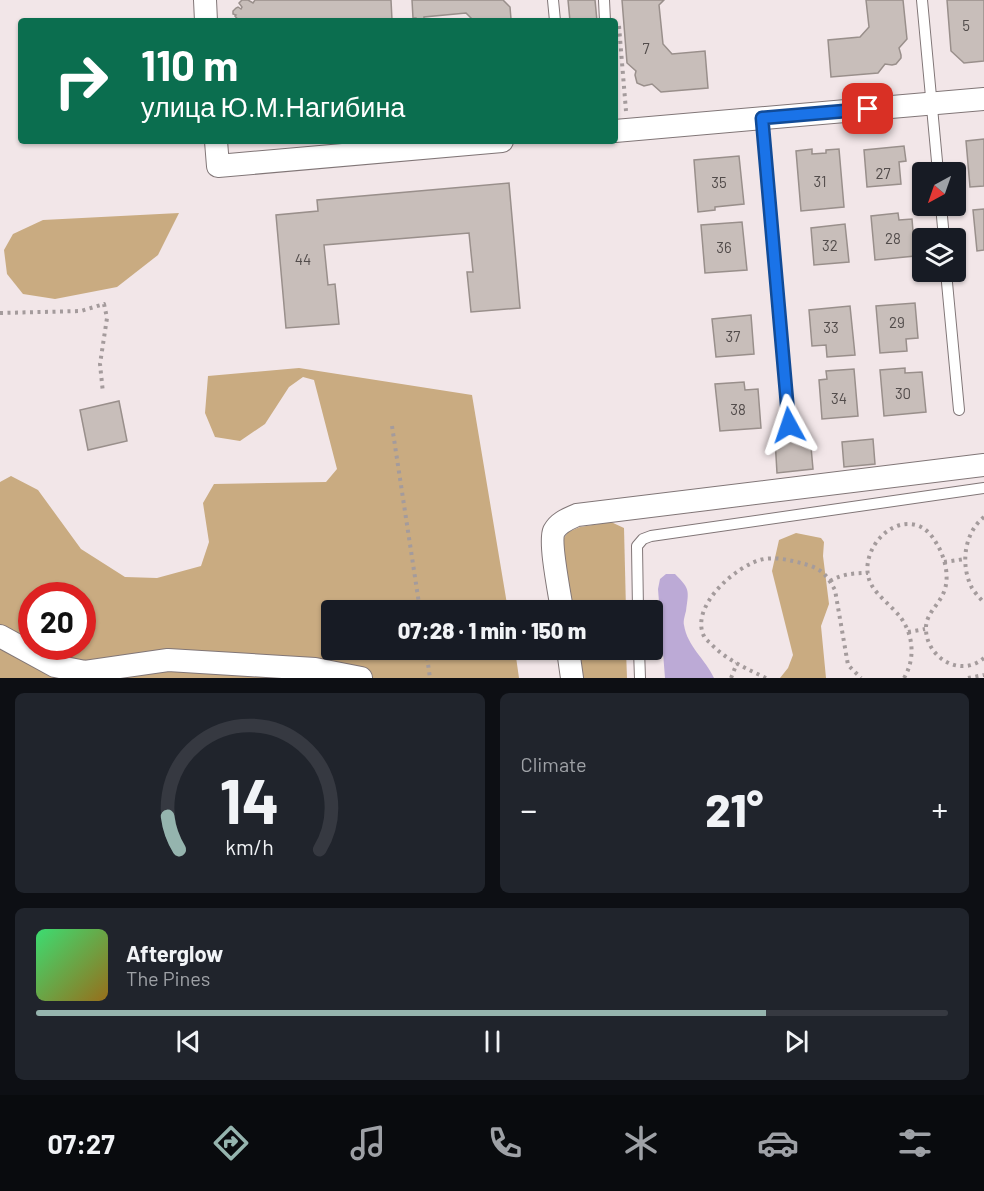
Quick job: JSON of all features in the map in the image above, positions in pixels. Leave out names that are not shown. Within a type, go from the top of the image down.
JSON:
[{"type":"street","points":[[205,0],[206,18]]},
{"type":"street","points":[[621,131],[984,99]]},
{"type":"street","points":[[216,144],[218,166],[468,144]]},
{"type":"street","points":[[561,600],[553,533],[561,522],[577,515],[984,465]]},
{"type":"street","points":[[0,636],[55,666],[85,672],[168,660],[315,669],[361,678]]},
{"type":"street","points":[[569,660],[572,678]]},
{"type":"lane","points":[[553,0],[555,18]]},
{"type":"lane","points":[[603,0],[605,18]]},
{"type":"lane","points":[[922,0],[937,162]]},
{"type":"lane","points":[[762,118],[789,425]]},
{"type":"lane","points":[[947,282],[959,410]]},
{"type":"lane","points":[[638,600],[637,546],[651,536],[984,488]]},
{"type":"lane","points":[[639,660],[640,678]]},
{"type":"path","points":[[619,24],[621,131]]},
{"type":"path","points":[[0,313],[81,311],[104,304],[107,318],[100,364],[103,393]]},
{"type":"path","points":[[392,426],[418,600]]},
{"type":"path","points":[[984,517],[978,522],[966,545],[965,559],[972,587],[984,603]]},
{"type":"path","points":[[904,678],[911,661],[911,640],[902,620],[871,585],[866,569],[870,552],[878,539],[891,529],[907,524],[919,525],[928,531],[944,556],[946,575],[944,593],[928,615],[925,629],[928,645],[941,659],[956,667],[966,669],[978,664],[984,658]]},
{"type":"path","points":[[766,678],[722,655],[705,638],[702,625],[705,608],[717,589],[737,571],[763,559],[784,559],[810,565],[825,574],[835,590],[848,665],[861,678]]},
{"type":"path","points":[[944,562],[965,559]]},
{"type":"path","points":[[830,581],[850,573],[868,573]]},
{"type":"path","points":[[908,632],[925,629]]},
{"type":"path","points":[[427,660],[430,678]]},
{"type":"path","points":[[731,678],[736,663]]},
{"type":"path","points":[[968,678],[984,675]]},
{"type":"shaded area","points":[[179,213],[158,255],[117,287],[55,299],[23,294],[7,274],[4,250],[13,234],[43,220]]},
{"type":"shaded area","points":[[299,368],[472,395],[506,600],[321,600],[321,660],[516,660],[519,678],[0,678],[0,482],[11,476],[38,490],[81,549],[125,577],[157,578],[201,566],[209,542],[203,503],[214,484],[326,482],[337,469],[314,380],[303,377],[289,387],[265,424],[240,441],[215,437],[205,413],[208,376]]},
{"type":"shaded area","points":[[611,522],[624,528],[626,600],[569,600],[562,541],[568,532],[580,527]]},
{"type":"shaded area","points":[[796,533],[821,538],[824,542],[823,556],[829,604],[821,626],[826,678],[780,678],[788,668],[793,655],[772,571],[779,540]]},
{"type":"shaded area","points":[[666,574],[675,574],[686,587],[688,598],[684,622],[686,633],[714,678],[665,678],[663,600],[659,600],[658,589],[660,579]]},
{"type":"shaded area","points":[[577,660],[626,660],[627,678],[580,678]]},
{"type":"building","points":[[242,0],[253,3],[255,0],[391,0],[392,18],[237,18],[233,11],[238,7],[241,9],[239,3]]},
{"type":"building","points":[[412,0],[503,0],[510,7],[511,18],[471,18],[466,13],[413,18]]},
{"type":"building","points":[[568,0],[595,0],[597,18],[570,18]]},
{"type":"building","points":[[622,0],[664,0],[659,5],[663,44],[672,54],[705,51],[708,88],[661,92],[652,84],[644,86],[637,83],[636,71],[627,63]]},
{"type":"building","points":[[866,0],[903,0],[907,39],[899,48],[901,58],[896,64],[885,64],[878,73],[831,77],[828,40],[860,37],[869,27]]},
{"type":"building","points":[[947,0],[984,0],[984,61],[964,63],[951,51]]},
{"type":"building","points":[[984,139],[984,186],[970,187],[966,141]]},
{"type":"building","points":[[904,146],[906,161],[899,162],[901,184],[867,187],[864,150]]},
{"type":"building","points":[[812,149],[812,154],[839,149],[844,207],[801,211],[796,151]]},
{"type":"building","points":[[739,156],[744,204],[715,207],[715,210],[698,212],[694,160]]},
{"type":"building","points":[[509,183],[520,308],[471,312],[467,272],[473,272],[469,233],[324,245],[328,285],[335,284],[339,324],[286,328],[276,215],[318,211],[317,200]]},
{"type":"building","points":[[984,209],[984,250],[977,251],[973,210]]},
{"type":"building","points":[[898,213],[899,220],[912,219],[912,256],[875,260],[871,216]]},
{"type":"building","points":[[742,222],[747,270],[705,273],[701,225]]},
{"type":"building","points":[[845,224],[849,262],[814,265],[811,228]]},
{"type":"building","points":[[915,303],[918,338],[906,339],[907,351],[880,353],[876,306]]},
{"type":"building","points":[[850,306],[855,355],[827,357],[826,345],[812,346],[809,310]]},
{"type":"building","points":[[751,315],[754,354],[716,357],[712,319]]},
{"type":"building","points":[[905,368],[905,373],[922,372],[926,412],[884,416],[880,370]]},
{"type":"building","points":[[854,369],[858,416],[822,419],[819,380],[827,379],[826,371]]},
{"type":"building","points":[[744,382],[745,390],[758,389],[761,428],[720,431],[715,384]]},
{"type":"building","points":[[119,401],[127,441],[88,450],[80,410]]},
{"type":"building","points":[[810,436],[813,469],[777,473],[775,439]]},
{"type":"building","points":[[873,439],[875,464],[844,467],[842,442]]},
{"type":"route","points":[[789,425],[762,118],[868,109]]}]
